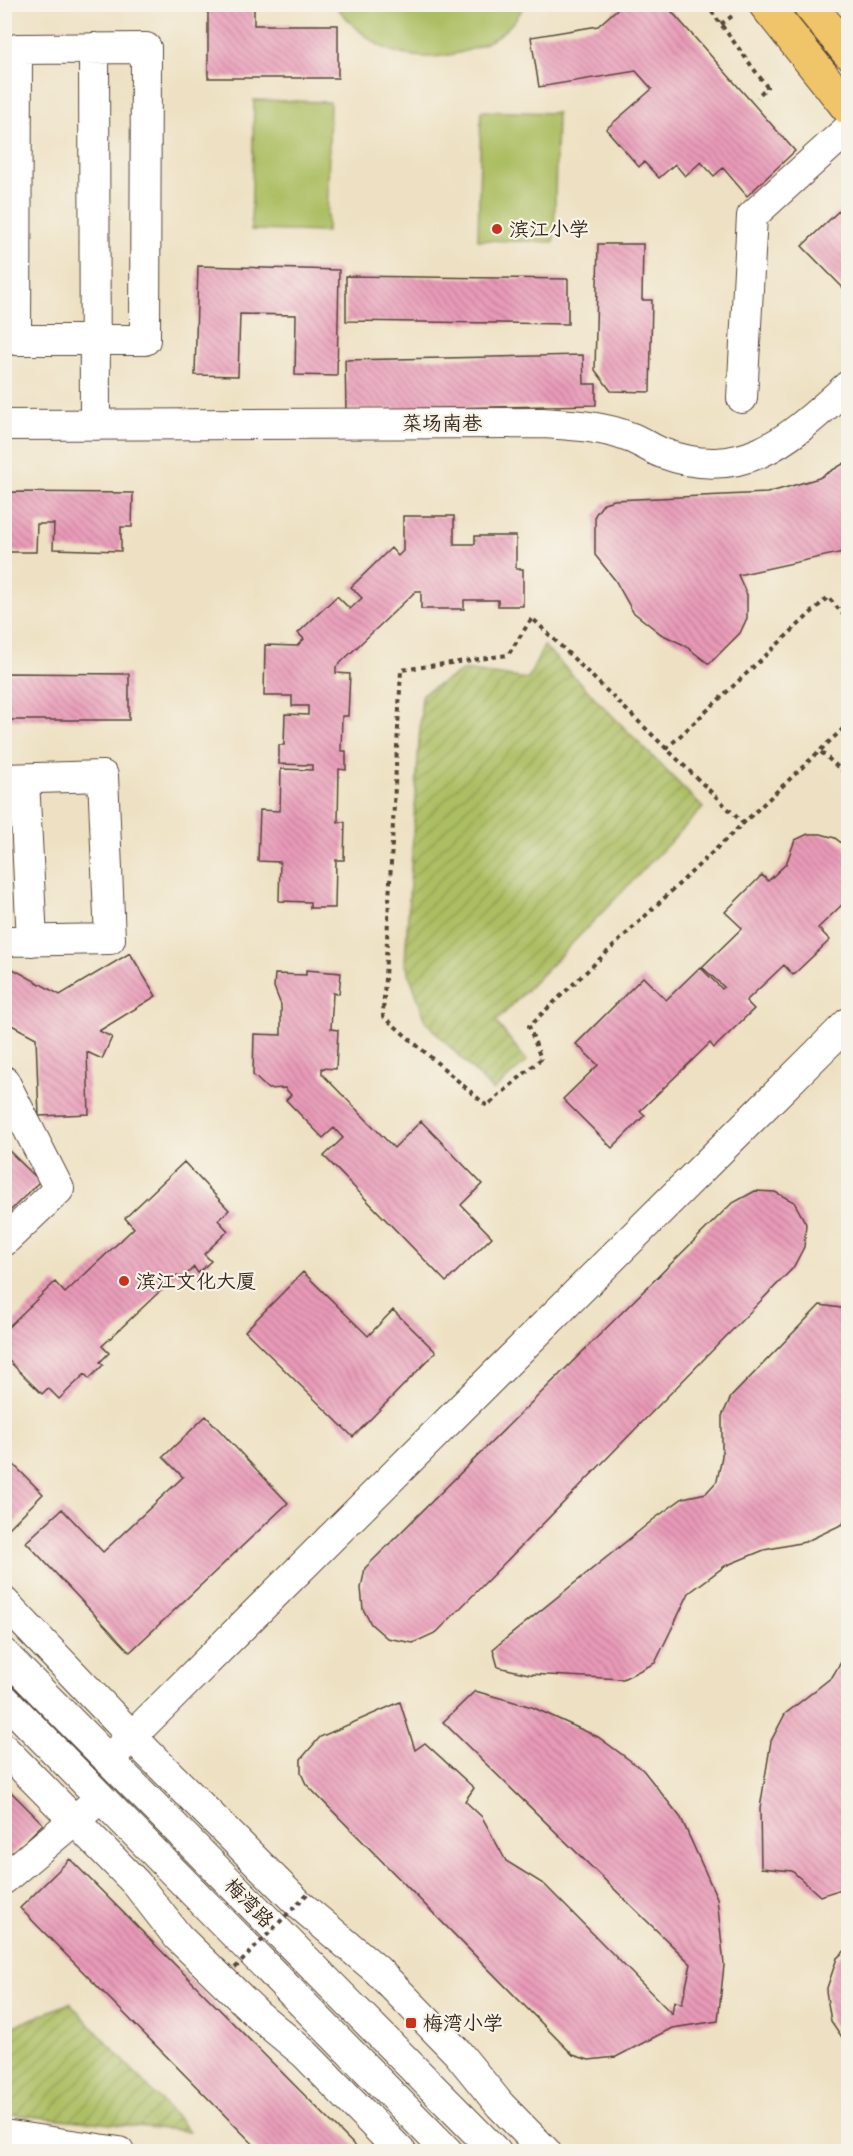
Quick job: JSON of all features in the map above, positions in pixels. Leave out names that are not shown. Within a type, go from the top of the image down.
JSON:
[{"type":"main road","points":[[765,4],[849,108]]},
{"type":"main road","points":[[809,4],[849,52]]},
{"type":"street","points":[[94,48],[95,425]]},
{"type":"street","points":[[94,48],[146,48],[145,340],[16,340],[16,49],[94,48]]},
{"type":"street","points":[[742,398],[752,216],[849,129]]},
{"type":"street","name":"菜场南巷","points":[[4,425],[543,423],[591,426],[629,437],[663,453],[699,462],[734,461],[767,451],[795,434],[849,386]]},
{"type":"street","points":[[103,776],[110,939],[18,941],[14,779],[103,776]]},
{"type":"street","points":[[108,1760],[849,1023]]},
{"type":"street","points":[[4,1081],[59,1189],[4,1241]]},
{"type":"street","points":[[4,1602],[132,1736],[300,1905],[385,1978],[457,2052],[500,2105],[546,2151]]},
{"type":"street","name":"梅湾路","points":[[4,1654],[496,2151]]},
{"type":"street","name":"梅湾路","points":[[6,1703],[448,2151]]},
{"type":"street","points":[[4,1749],[136,1883],[178,1937],[258,2015],[305,2054],[401,2151]]},
{"type":"street","points":[[4,1879],[101,1797]]},
{"type":"street","points":[[4,2135],[119,2151]]},
{"type":"path","points":[[706,4],[767,87],[757,96]]},
{"type":"path","points":[[666,749],[828,597],[849,620]]},
{"type":"path","points":[[744,824],[532,618],[508,655],[401,670],[383,1016],[487,1106],[541,1059],[529,1026],[821,752],[849,724]]},
{"type":"path","points":[[842,730],[849,737]]},
{"type":"path","points":[[821,752],[849,776]]},
{"type":"path","points":[[235,1968],[309,1892]]},
{"type":"green space","points":[[334,5],[524,5],[514,22],[499,35],[480,46],[460,53],[417,56],[397,53],[372,41]]},
{"type":"green space","points":[[254,100],[330,102],[327,232],[251,230]]},
{"type":"green space","points":[[481,111],[557,113],[554,242],[478,240]]},
{"type":"green space","points":[[544,646],[703,808],[496,1022],[527,1061],[493,1091],[426,1022],[405,962],[422,694],[464,670],[528,679]]},
{"type":"green space","points":[[70,2003],[189,2131],[5,2114],[5,2030]]},
{"type":"building","points":[[208,4],[254,4],[254,25],[338,25],[338,78],[208,78]]},
{"type":"building","points":[[623,4],[665,4],[795,151],[747,196],[723,168],[714,176],[701,162],[685,176],[675,164],[659,178],[644,162],[639,167],[606,129],[652,89],[636,71],[539,87],[531,37],[598,26]]},
{"type":"building","points":[[847,203],[848,205],[848,293],[802,246]]},
{"type":"building","points":[[598,244],[643,244],[642,300],[652,300],[650,392],[611,391],[595,370]]},
{"type":"building","points":[[198,266],[339,270],[337,376],[295,375],[296,315],[240,314],[238,376],[195,375]]},
{"type":"building","points":[[346,276],[568,279],[568,324],[346,321]]},
{"type":"building","points":[[583,355],[584,384],[596,384],[596,405],[346,410],[345,360]]},
{"type":"building","points":[[848,461],[848,551],[738,575],[747,595],[747,618],[740,633],[709,664],[684,645],[661,634],[633,612],[615,580],[595,555],[595,515],[604,503],[614,500],[767,493],[819,478]]},
{"type":"building","points":[[4,492],[133,493],[132,527],[121,527],[121,551],[53,549],[54,524],[37,524],[36,552],[4,552]]},
{"type":"building","points":[[403,516],[454,516],[454,544],[475,544],[475,536],[516,536],[516,569],[523,569],[523,606],[498,606],[498,600],[464,600],[464,609],[421,609],[421,591],[416,591],[336,667],[336,673],[350,674],[348,716],[342,716],[341,751],[346,751],[346,770],[339,769],[338,822],[345,822],[344,860],[336,860],[335,908],[310,908],[310,902],[279,901],[280,862],[258,861],[260,810],[280,811],[281,769],[312,770],[312,765],[279,764],[279,745],[284,745],[285,714],[308,715],[308,706],[292,706],[292,696],[264,696],[265,645],[297,646],[304,639],[298,633],[337,596],[350,609],[362,598],[351,587],[391,548],[398,556],[403,551]]},
{"type":"building","points":[[4,673],[129,674],[129,720],[4,720]]},
{"type":"building","points":[[808,834],[821,834],[835,838],[845,846],[848,856],[848,899],[818,928],[830,940],[793,975],[784,965],[746,1001],[754,1009],[714,1048],[710,1043],[640,1111],[645,1115],[612,1148],[563,1099],[598,1065],[576,1044],[643,977],[666,1000],[700,967],[722,989],[724,987],[702,967],[742,928],[725,912],[762,875],[768,881],[786,864],[795,840]]},
{"type":"building","points":[[130,953],[156,996],[99,1031],[112,1037],[102,1059],[87,1052],[89,1114],[39,1116],[36,1038],[4,1021],[4,964],[60,995]]},
{"type":"building","points":[[306,970],[341,973],[339,994],[333,993],[331,1029],[338,1030],[336,1069],[322,1068],[322,1074],[394,1148],[421,1121],[482,1184],[461,1205],[492,1237],[446,1282],[324,1156],[343,1138],[334,1128],[323,1138],[286,1100],[291,1095],[285,1088],[268,1089],[253,1075],[254,1034],[281,1035],[281,1005],[274,987],[275,974],[306,975]]},
{"type":"building","points":[[4,1146],[40,1181],[4,1217]]},
{"type":"building","name":"滨江文化大厦","points":[[184,1162],[229,1210],[218,1220],[228,1231],[204,1254],[211,1261],[198,1273],[194,1267],[181,1280],[177,1275],[102,1346],[109,1353],[100,1362],[103,1365],[89,1379],[85,1374],[59,1399],[48,1388],[42,1394],[4,1356],[4,1331],[55,1282],[65,1293],[134,1228],[125,1218]]},
{"type":"building","points":[[755,1191],[775,1192],[794,1202],[806,1224],[804,1247],[793,1268],[437,1632],[413,1643],[387,1638],[371,1624],[363,1609],[361,1588],[365,1568],[731,1204]]},
{"type":"building","points":[[303,1272],[368,1336],[393,1310],[436,1352],[353,1437],[245,1331]]},
{"type":"building","points":[[820,1305],[848,1309],[848,1510],[843,1524],[805,1542],[764,1550],[725,1566],[689,1593],[655,1663],[623,1679],[529,1674],[498,1667],[493,1649],[654,1519],[683,1498],[706,1493],[717,1481],[722,1456],[722,1416],[731,1397]]},
{"type":"building","points":[[206,1416],[288,1503],[130,1652],[26,1542],[62,1509],[103,1552],[183,1477],[163,1457]]},
{"type":"building","points":[[4,1455],[43,1494],[4,1533]]},
{"type":"building","points":[[848,1651],[848,1887],[820,1896],[792,1871],[761,1868],[760,1808],[771,1741],[785,1714],[832,1677]]},
{"type":"building","points":[[475,1691],[532,1707],[598,1737],[643,1770],[681,1818],[717,1898],[724,1965],[718,2021],[672,2028],[616,2057],[589,2060],[573,2055],[306,1784],[301,1773],[301,1759],[320,1737],[400,1702],[415,1750],[425,1743],[474,1788],[465,1801],[482,1817],[506,1861],[545,1885],[672,2014],[674,2001],[682,2004],[691,1964],[443,1722]]},
{"type":"building","points":[[4,1785],[43,1824],[4,1862]]},
{"type":"building","points":[[70,1859],[361,2152],[261,2152],[20,1908]]},
{"type":"building","points":[[848,1948],[848,2046],[831,2021],[826,1991],[837,1958]]},
{"type":"place","name":"滨江小学","points":[[497,229]]},
{"type":"place","name":"滨江文化大厦","points":[[124,1281]]},
{"type":"place","name":"梅湾小学","points":[[411,2023]]}]
